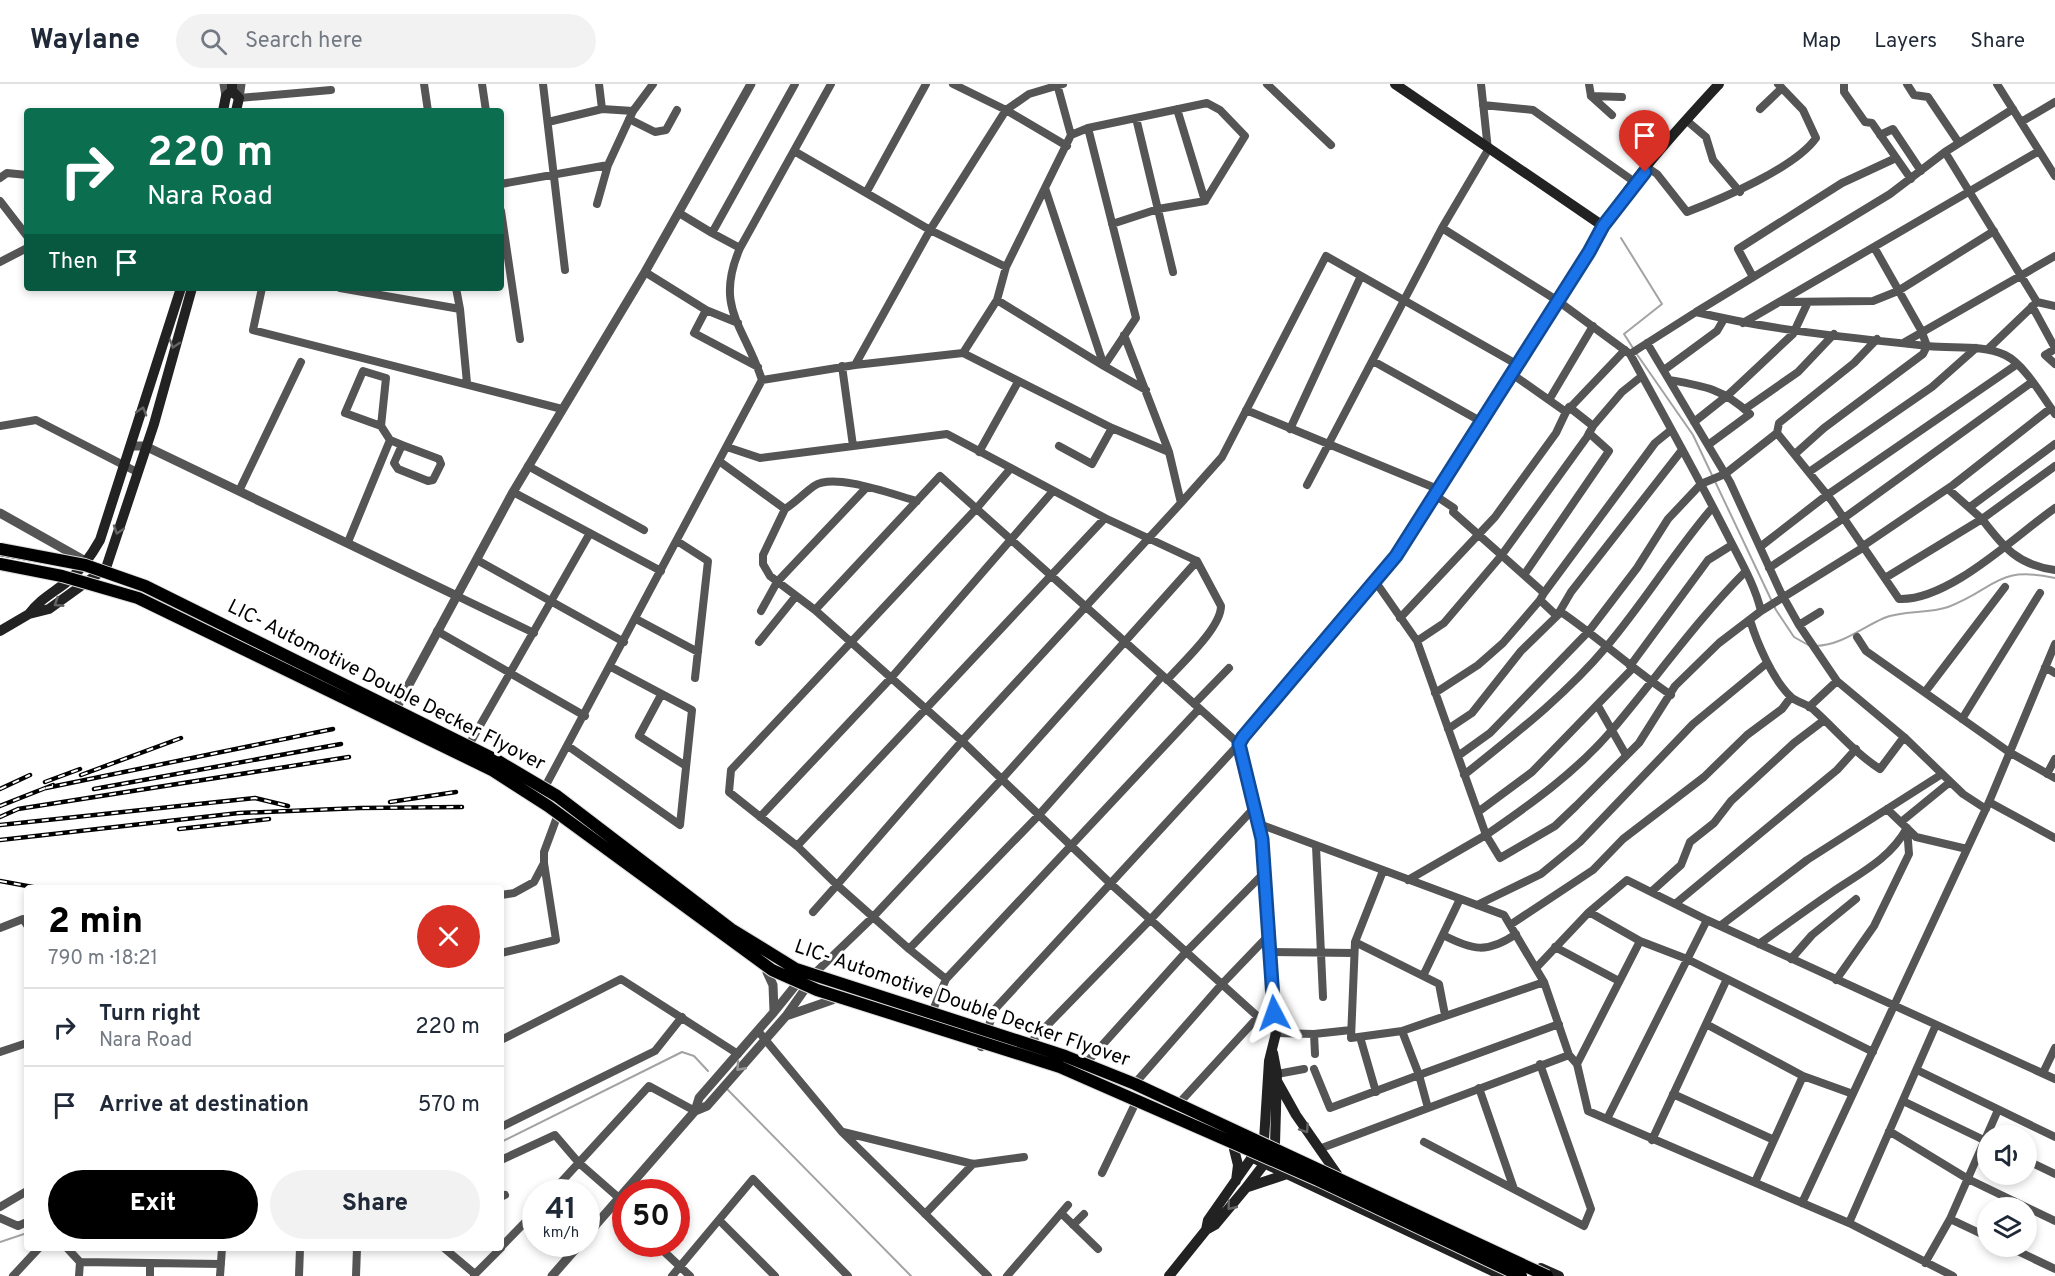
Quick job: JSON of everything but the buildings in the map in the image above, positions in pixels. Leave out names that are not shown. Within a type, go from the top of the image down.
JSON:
[{"type":"main road","points":[[1395,84],[1488,150],[1603,226]]},
{"type":"main road","points":[[1240,1186],[1265,1163],[1275,1144],[1277,1077],[1273,1053],[1276,1033],[1271,952],[1260,824],[1239,744],[1396,556],[1438,493],[1603,226],[1686,120],[1719,84]]},
{"type":"main road","points":[[224,108],[232,89]]},
{"type":"main road","points":[[232,89],[235,108]]},
{"type":"main road","points":[[29,614],[39,600],[67,581],[87,562],[100,540],[179,291]]},
{"type":"main road","points":[[0,631],[29,614],[49,609],[85,586],[106,568],[191,291]]},
{"type":"main road","points":[[0,548],[87,562],[148,582],[470,743],[546,786],[724,919],[766,948],[803,968],[1031,1041],[1137,1081],[1558,1276]]},
{"type":"main road","name":"LIC- Automotive Double Decker Flyover","points":[[0,548],[85,565],[145,586],[498,761],[557,796],[731,929],[796,969],[1065,1056],[1125,1080],[1547,1276]]},
{"type":"main road","points":[[0,566],[67,581],[137,603],[491,774],[557,817],[767,972],[800,988],[1082,1081],[1253,1157],[1503,1276]]},
{"type":"main road","name":"LIC- Automotive Double Decker Flyover","points":[[0,566],[85,581],[138,598],[492,770],[548,806],[735,944],[783,976],[817,990],[1060,1067],[1318,1180],[1521,1276]]},
{"type":"main road","points":[[1169,1276],[1206,1230],[1215,1226],[1240,1186],[1253,1157],[1264,1140],[1269,1061],[1273,1053]]},
{"type":"main road","points":[[1277,1077],[1336,1174]]},
{"type":"main road","points":[[1234,1149],[1240,1186]]},
{"type":"main road","points":[[1240,1186],[1287,1174]]},
{"type":"street","points":[[424,84],[428,108]]},
{"type":"street","points":[[482,84],[486,108]]},
{"type":"street","points":[[543,84],[565,270]]},
{"type":"street","points":[[599,84],[602,109]]},
{"type":"street","points":[[597,204],[609,165],[633,111],[653,84]]},
{"type":"street","points":[[388,725],[455,595],[477,560],[513,492],[645,272],[751,84]]},
{"type":"street","points":[[712,233],[795,84]]},
{"type":"street","points":[[546,786],[762,380],[730,308],[728,285],[730,270],[831,84]]},
{"type":"street","points":[[866,193],[926,84]]},
{"type":"street","points":[[952,84],[1006,110],[1066,146]]},
{"type":"street","points":[[855,365],[930,230],[1006,110],[1029,94],[1059,84],[1071,135],[1006,267],[998,300],[963,352]]},
{"type":"street","points":[[1267,84],[1331,145]]},
{"type":"street","points":[[1307,485],[1442,228],[1488,150],[1481,84]]},
{"type":"street","points":[[1589,84],[1591,96],[1612,115]]},
{"type":"street","points":[[1844,84],[1844,92],[1865,122],[1872,123],[1911,179]]},
{"type":"street","points":[[1907,84],[1914,95],[1928,97],[1959,143]]},
{"type":"street","points":[[1997,84],[2039,151],[2052,162],[2055,176]]},
{"type":"street","points":[[1648,168],[1657,174],[1687,212],[1740,192],[1805,150],[1816,138],[1803,110],[1780,86],[1760,109]]},
{"type":"street","points":[[232,89],[331,90]]},
{"type":"street","points":[[1591,96],[1622,97]]},
{"type":"street","points":[[2021,122],[2055,102]]},
{"type":"street","points":[[1071,135],[1088,128],[1207,103],[1220,110],[1245,136],[1205,201],[1158,209],[1112,224]]},
{"type":"street","points":[[1483,105],[1533,110],[1636,183]]},
{"type":"street","points":[[549,122],[602,109],[633,111]]},
{"type":"street","points":[[1177,109],[1205,201]]},
{"type":"street","points":[[1400,618],[1479,536],[1556,433],[1567,410],[1629,352],[1646,344],[1911,179],[1945,152],[2013,109]]},
{"type":"street","points":[[629,120],[655,132],[666,130],[677,110]]},
{"type":"street","points":[[1136,118],[1173,272]]},
{"type":"street","points":[[1686,120],[1706,137],[1713,160],[1740,192]]},
{"type":"street","points":[[1088,128],[1136,318],[1104,366]]},
{"type":"street","points":[[1880,135],[1893,129],[1921,171]]},
{"type":"street","points":[[794,151],[930,230],[1006,267]]},
{"type":"street","points":[[1743,323],[2039,151]]},
{"type":"street","points":[[1945,152],[2021,275],[2055,349],[2045,354],[2055,364]]},
{"type":"street","points":[[1753,277],[1738,249],[1842,183],[1896,158]]},
{"type":"street","points":[[504,184],[609,165]]},
{"type":"street","points":[[0,178],[8,172],[24,175]]},
{"type":"street","points":[[1045,188],[1104,366]]},
{"type":"street","points":[[0,201],[24,232]]},
{"type":"street","points":[[679,213],[740,248]]},
{"type":"street","points":[[1442,228],[1558,301],[1629,352],[1713,507],[1758,597],[1761,611]]},
{"type":"street","points":[[504,231],[520,339]]},
{"type":"street","points":[[1779,302],[1873,301],[1898,291],[1994,231]]},
{"type":"street","points":[[1795,454],[1824,428],[1923,354],[1927,346],[1922,330],[1874,247]]},
{"type":"street","points":[[0,262],[24,250]]},
{"type":"street","points":[[813,912],[962,741],[1222,457],[1326,256],[1405,301],[1515,370],[1549,400],[1567,410],[1591,430],[1609,451],[1524,575]]},
{"type":"street","points":[[1905,342],[1922,330],[2055,256]]},
{"type":"street","points":[[645,272],[706,310],[738,322]]},
{"type":"street","points":[[1290,429],[1362,276]]},
{"type":"street","points":[[260,291],[253,330],[562,409]]},
{"type":"street","points":[[364,291],[460,309]]},
{"type":"street","points":[[457,291],[467,383]]},
{"type":"street","points":[[998,300],[1146,390]]},
{"type":"street","points":[[1695,422],[1728,395],[1796,329],[1808,302]]},
{"type":"street","points":[[1988,349],[2035,304],[2055,306]]},
{"type":"street","points":[[706,310],[694,333],[758,367]]},
{"type":"street","points":[[1375,580],[1417,641],[1486,835],[1500,858],[1555,826],[1639,743],[1675,686],[1719,643],[1761,611],[1948,489],[2053,411],[2032,382],[2007,356],[1988,349],[1927,346],[1743,323],[1696,312]]},
{"type":"street","points":[[1664,370],[1717,331],[1724,319]]},
{"type":"street","points":[[1549,400],[1593,326]]},
{"type":"street","points":[[1744,409],[1798,372],[1834,334]]},
{"type":"street","points":[[1124,335],[1169,452],[1181,502]]},
{"type":"street","points":[[1458,756],[1490,733],[1589,631],[1637,568],[1668,519],[1701,484],[1725,474],[1777,433],[1779,423],[1854,363],[1877,339]]},
{"type":"street","points":[[1646,344],[1664,370],[1725,474],[1769,568],[1799,625],[1837,681],[1904,737],[1963,794],[2055,838]]},
{"type":"street","points":[[1809,472],[1932,387],[1976,348]]},
{"type":"street","points":[[762,380],[842,366],[963,352],[1112,429],[1169,452]]},
{"type":"street","points":[[1373,361],[1482,422]]},
{"type":"street","points":[[239,490],[301,362]]},
{"type":"street","points":[[1760,547],[1827,495],[2016,365]]},
{"type":"street","points":[[842,366],[853,446]]},
{"type":"street","points":[[381,426],[386,378],[363,371],[345,413],[381,426],[390,440],[439,459],[441,464],[433,480],[428,481],[395,466],[402,445]]},
{"type":"street","points":[[1417,641],[1444,623],[1501,556],[1591,430],[1622,392],[1642,376]]},
{"type":"street","points":[[1670,380],[1706,386],[1728,395],[1750,414],[1708,445]]},
{"type":"street","points":[[979,452],[1018,382]]},
{"type":"street","points":[[1769,568],[1844,518],[2032,382]]},
{"type":"street","points":[[1246,410],[1438,493],[1479,536],[1524,575],[1557,616]]},
{"type":"street","points":[[0,426],[36,420],[137,472]]},
{"type":"street","points":[[1059,446],[1092,464],[1112,429]]},
{"type":"street","points":[[1435,693],[1478,665],[1503,643],[1542,596],[1655,443],[1671,430]]},
{"type":"street","points":[[1777,433],[1844,518],[1899,599],[1916,599],[1944,587],[2005,547],[2055,508]]},
{"type":"street","points":[[727,447],[760,458],[947,435],[1146,539],[1197,561],[1221,606],[1221,612],[1210,632],[1038,816],[909,949]]},
{"type":"street","points":[[348,542],[390,440]]},
{"type":"street","points":[[1970,507],[2055,444]]},
{"type":"street","points":[[131,446],[145,446],[534,633]]},
{"type":"street","points":[[1557,616],[1571,592],[1682,450]]},
{"type":"street","points":[[719,461],[785,509]]},
{"type":"street","points":[[528,466],[644,530]]},
{"type":"street","points":[[1885,578],[1982,519],[2055,466]]},
{"type":"street","points":[[946,980],[837,885],[797,846],[729,792],[731,770],[976,509],[1011,468]]},
{"type":"street","points":[[815,610],[940,476],[1239,744],[1112,885],[995,1009],[981,1047]]},
{"type":"street","points":[[917,501],[830,480],[814,486],[803,498],[785,509],[763,555],[763,564],[777,582],[815,610],[962,741],[1112,885],[1276,1033],[1314,1034],[1351,1030]]},
{"type":"street","points":[[760,611],[777,582],[866,488]]},
{"type":"street","points":[[1948,489],[1982,519],[2005,547],[2034,567],[2055,570]]},
{"type":"street","points":[[760,817],[891,678],[1053,491]]},
{"type":"street","points":[[513,492],[661,571]]},
{"type":"street","points":[[1464,775],[1536,717],[1607,646],[1686,538],[1713,507]]},
{"type":"street","points":[[0,513],[87,562]]},
{"type":"street","points":[[797,846],[926,710],[1049,575],[1105,518]]},
{"type":"street","points":[[470,743],[590,533]]},
{"type":"street","points":[[677,541],[708,561],[695,678]]},
{"type":"street","points":[[1478,812],[1518,784],[1598,706],[1631,668],[1708,560],[1732,545]]},
{"type":"street","points":[[477,560],[624,642]]},
{"type":"street","points":[[695,1112],[699,1098],[774,1012],[873,917],[1001,780],[1197,561]]},
{"type":"street","points":[[1408,880],[1486,835],[1557,784],[1611,731],[1708,609],[1745,572]]},
{"type":"street","points":[[1925,692],[2004,587]]},
{"type":"street","points":[[1962,719],[2040,593]]},
{"type":"street","points":[[759,642],[796,596]]},
{"type":"street","points":[[1448,729],[1472,713],[1521,651],[1561,612],[1589,631],[1631,668],[1671,695]]},
{"type":"street","points":[[1799,625],[1820,612]]},
{"type":"street","points":[[636,618],[698,652]]},
{"type":"street","points":[[1750,620],[1767,663],[1791,697],[1809,707],[1880,769],[1904,737]]},
{"type":"street","points":[[437,631],[585,716]]},
{"type":"street","points":[[1857,637],[1866,651],[2009,752],[2055,778]]},
{"type":"street","points":[[1802,1203],[1988,805],[2055,645]]},
{"type":"street","points":[[1477,905],[1541,874],[1572,849],[1611,812],[1694,724],[1767,663]]},
{"type":"street","points":[[568,746],[680,825],[692,710],[611,667]]},
{"type":"street","points":[[2045,667],[2055,673]]},
{"type":"street","points":[[933,1010],[946,980],[1073,846],[1229,668]]},
{"type":"street","points":[[1809,707],[1837,681]]},
{"type":"street","points":[[661,695],[639,736],[686,766]]},
{"type":"street","points":[[1510,926],[1593,870],[1623,839],[1711,771],[1747,735],[1782,709],[1791,697]]},
{"type":"street","points":[[1598,706],[1626,755]]},
{"type":"street","points":[[1651,892],[1681,865],[1690,842],[1714,823],[1731,801],[1794,743],[1823,721]]},
{"type":"street","points":[[1675,904],[1837,771],[1856,749]]},
{"type":"street","points":[[2047,774],[2055,759]]},
{"type":"street","points":[[1720,926],[1792,870],[1942,774]]},
{"type":"street","points":[[1759,944],[1847,882],[1872,869],[1899,843],[1904,825],[1950,782]]},
{"type":"street","points":[[1031,1041],[1150,920],[1254,807]]},
{"type":"street","points":[[1887,809],[1916,837],[1967,849]]},
{"type":"street","points":[[504,952],[556,940],[544,852],[557,817]]},
{"type":"street","points":[[1260,824],[1504,915],[1544,982],[1569,1055],[1577,1064],[1588,1111],[1849,1223],[1953,1276]]},
{"type":"street","points":[[1836,980],[1874,926],[1910,854],[1904,825]]},
{"type":"street","points":[[1316,846],[1323,997]]},
{"type":"street","points":[[504,895],[514,893],[534,882],[544,863]]},
{"type":"street","points":[[1383,871],[1355,942],[1351,1038],[1402,1031],[1544,982]]},
{"type":"street","points":[[1087,1062],[1186,952],[1265,872]]},
{"type":"street","points":[[1536,968],[1589,912],[1627,880],[1836,980],[2055,1079]]},
{"type":"street","points":[[1423,976],[1460,899]]},
{"type":"street","points":[[1791,959],[1812,935],[1856,899]]},
{"type":"street","points":[[1589,912],[1640,941],[1687,959],[1726,981],[1873,1052]]},
{"type":"street","points":[[0,928],[22,919],[24,921]]},
{"type":"street","points":[[1607,1119],[1707,920]]},
{"type":"street","points":[[1443,935],[1475,949],[1492,947],[1516,934]]},
{"type":"street","points":[[1137,1081],[1222,984],[1269,935]]},
{"type":"street","points":[[1577,1064],[1640,941]]},
{"type":"street","points":[[1355,942],[1439,984],[1445,1015]]},
{"type":"street","points":[[1555,947],[1619,981]]},
{"type":"street","points":[[1271,952],[1354,953]]},
{"type":"street","points":[[636,1179],[695,1112],[707,1106],[786,1016],[800,988],[803,968]]},
{"type":"street","points":[[767,972],[772,985],[774,1012]]},
{"type":"street","points":[[504,1038],[621,979],[738,1054]]},
{"type":"street","points":[[1652,1140],[1726,981]]},
{"type":"street","points":[[786,1016],[832,1000]]},
{"type":"street","points":[[504,1126],[655,1051],[682,1017]]},
{"type":"street","points":[[1181,1101],[1258,1017]]},
{"type":"street","points":[[1314,1069],[1330,1108],[1559,1024]]},
{"type":"street","points":[[1706,1024],[1803,1076],[1853,1094]]},
{"type":"street","points":[[1849,1223],[1935,1026]]},
{"type":"street","points":[[758,1031],[842,1132],[988,1276]]},
{"type":"street","points":[[1402,1031],[1419,1075],[1428,1108]]},
{"type":"street","points":[[1314,1034],[1315,1054]]},
{"type":"street","points":[[1360,1037],[1376,1092]]},
{"type":"street","points":[[0,1052],[24,1044]]},
{"type":"street","points":[[2043,1073],[2055,1048]]},
{"type":"street","points":[[1319,1149],[1569,1055]]},
{"type":"street","points":[[1424,1142],[1584,1226],[1591,1209],[1540,1064]]},
{"type":"street","points":[[1277,1077],[1304,1069]]},
{"type":"street","points":[[1917,1070],[2055,1137]]},
{"type":"street","points":[[1755,1182],[1803,1076]]},
{"type":"street","points":[[564,1179],[650,1086],[695,1112]]},
{"type":"street","points":[[1479,1088],[1514,1189]]},
{"type":"street","points":[[1673,1094],[1774,1140]]},
{"type":"street","points":[[1903,1101],[1977,1137]]},
{"type":"street","points":[[1102,1173],[1135,1104]]},
{"type":"street","points":[[1992,1125],[1998,1110]]},
{"type":"street","points":[[1890,1131],[1968,1179],[2055,1221]]},
{"type":"street","points":[[842,1132],[973,1164],[1024,1157]]},
{"type":"street","points":[[504,1159],[552,1135],[558,1136],[579,1163],[612,1196]]},
{"type":"street","points":[[1925,1263],[1950,1219],[1977,1160]]},
{"type":"street","points":[[925,1215],[973,1164]]},
{"type":"street","points":[[2037,1165],[2055,1174]]},
{"type":"street","points":[[672,1276],[753,1179],[848,1276]]},
{"type":"street","points":[[0,1207],[24,1193]]},
{"type":"street","points":[[1007,1276],[1068,1205]]},
{"type":"street","points":[[600,1220],[612,1207]]},
{"type":"street","points":[[1061,1213],[1098,1249]]},
{"type":"street","points":[[1073,1225],[1083,1214]]},
{"type":"street","points":[[0,1218],[18,1226],[24,1223]]},
{"type":"street","points":[[1950,1219],[1977,1232]]},
{"type":"street","points":[[719,1220],[775,1276]]},
{"type":"street","points":[[504,1245],[522,1226]]},
{"type":"street","points":[[13,1276],[36,1251]]},
{"type":"street","points":[[70,1251],[80,1262],[221,1264]]},
{"type":"street","points":[[220,1276],[222,1251]]},
{"type":"street","points":[[299,1276],[300,1251]]},
{"type":"street","points":[[356,1276],[357,1251]]},
{"type":"street","points":[[447,1251],[474,1275],[498,1251]]},
{"type":"street","points":[[552,1276],[569,1257]]},
{"type":"street","points":[[670,1257],[690,1276]]},
{"type":"street","points":[[2030,1257],[2055,1269]]},
{"type":"street","points":[[79,1276],[80,1262]]},
{"type":"street","points":[[150,1263],[150,1276]]},
{"type":"waterway","points":[[1621,238],[1662,304],[1624,334],[1633,348]]},
{"type":"waterway","points":[[1636,353],[1693,435],[1776,610],[1794,637],[1810,646]]},
{"type":"waterway","points":[[1816,646],[1834,643],[1884,618],[1948,607],[2008,577],[2035,575],[2055,578]]},
{"type":"waterway","points":[[504,1141],[682,1052],[694,1056],[708,1071]]},
{"type":"waterway","points":[[726,1088],[911,1276]]},
{"type":"waterway","points":[[0,1242],[24,1234]]},
{"type":"railway","points":[[0,554],[76,567],[128,582],[501,766],[556,800],[759,953],[801,974],[840,989],[1022,1043],[1123,1081],[1543,1276]]},
{"type":"railway","points":[[46,788],[333,729]]},
{"type":"railway","points":[[81,775],[181,738]]},
{"type":"railway","points":[[94,789],[341,744]]},
{"type":"railway","points":[[0,817],[18,809],[349,757]]},
{"type":"railway","points":[[45,782],[80,769]]},
{"type":"railway","points":[[0,789],[30,775]]},
{"type":"railway","points":[[0,806],[53,785]]},
{"type":"railway","points":[[390,802],[456,792]]},
{"type":"railway","points":[[0,825],[255,798],[288,806]]},
{"type":"railway","points":[[0,840],[239,813],[462,807]]},
{"type":"railway","points":[[179,829],[269,819]]},
{"type":"railway","points":[[0,881],[24,885]]},
{"type":"route","points":[[1274,1013],[1262,839],[1239,744],[1396,556],[1440,490],[1603,226],[1645,172]]}]
